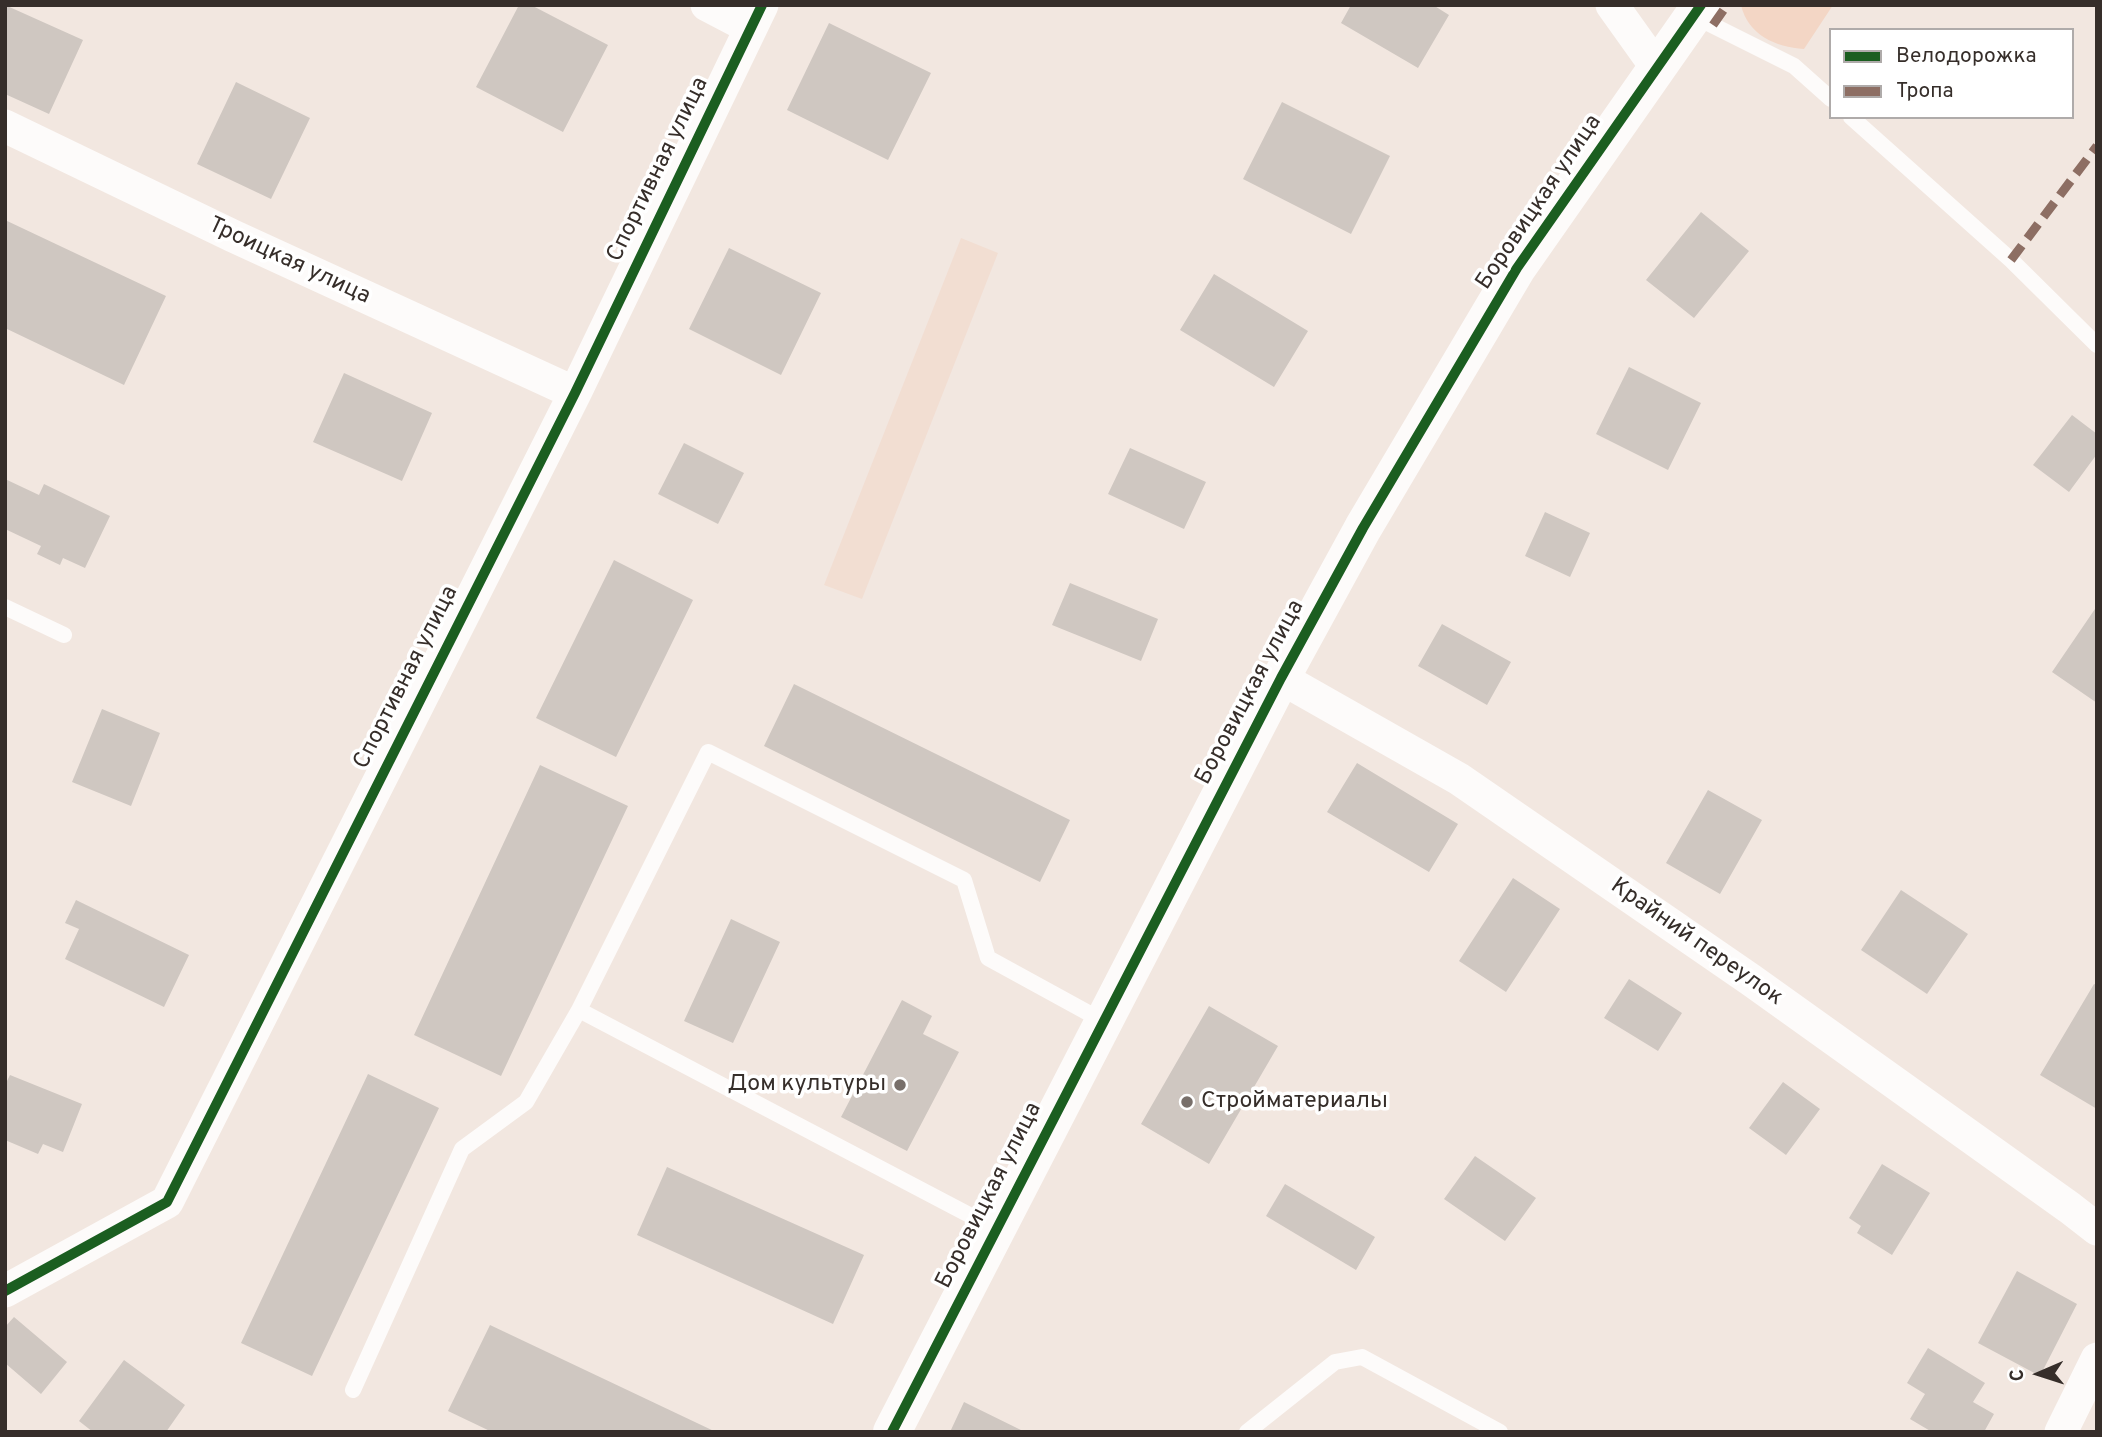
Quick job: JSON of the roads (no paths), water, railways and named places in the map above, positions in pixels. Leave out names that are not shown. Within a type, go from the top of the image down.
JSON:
[{"type":"street","points":[[707,5],[757,17]]},
{"type":"street","points":[[1612,5],[1657,68]]},
{"type":"street","name":"Боровицкая улица","points":[[892,1432],[1281,678],[1363,528],[1517,268],[1697,10]]},
{"type":"street","name":"Спортивная улица","points":[[5,1291],[167,1202],[575,393],[757,17]]},
{"type":"street","name":"Троицкая улица","points":[[5,126],[233,236],[575,393]]},
{"type":"street","name":"Крайний переулок","points":[[1281,678],[1459,779],[1751,980],[2097,1229]]},
{"type":"street","points":[[2061,1432],[2097,1359]]},
{"type":"lane","points":[[1697,10],[1794,66],[1829,97]]},
{"type":"lane","points":[[1853,119],[2011,260],[2097,345]]},
{"type":"lane","points":[[5,607],[64,635]]},
{"type":"lane","points":[[353,1390],[462,1149],[526,1102],[579,1010],[708,752],[964,880],[988,958],[1103,1021]]},
{"type":"lane","points":[[579,1010],[996,1228]]},
{"type":"lane","points":[[1247,1432],[1335,1362],[1362,1357],[1500,1432]]},
{"type":"place","name":"Дом культуры","points":[[900,1085]]},
{"type":"place","name":"Стройматериалы","points":[[1187,1102]]}]
